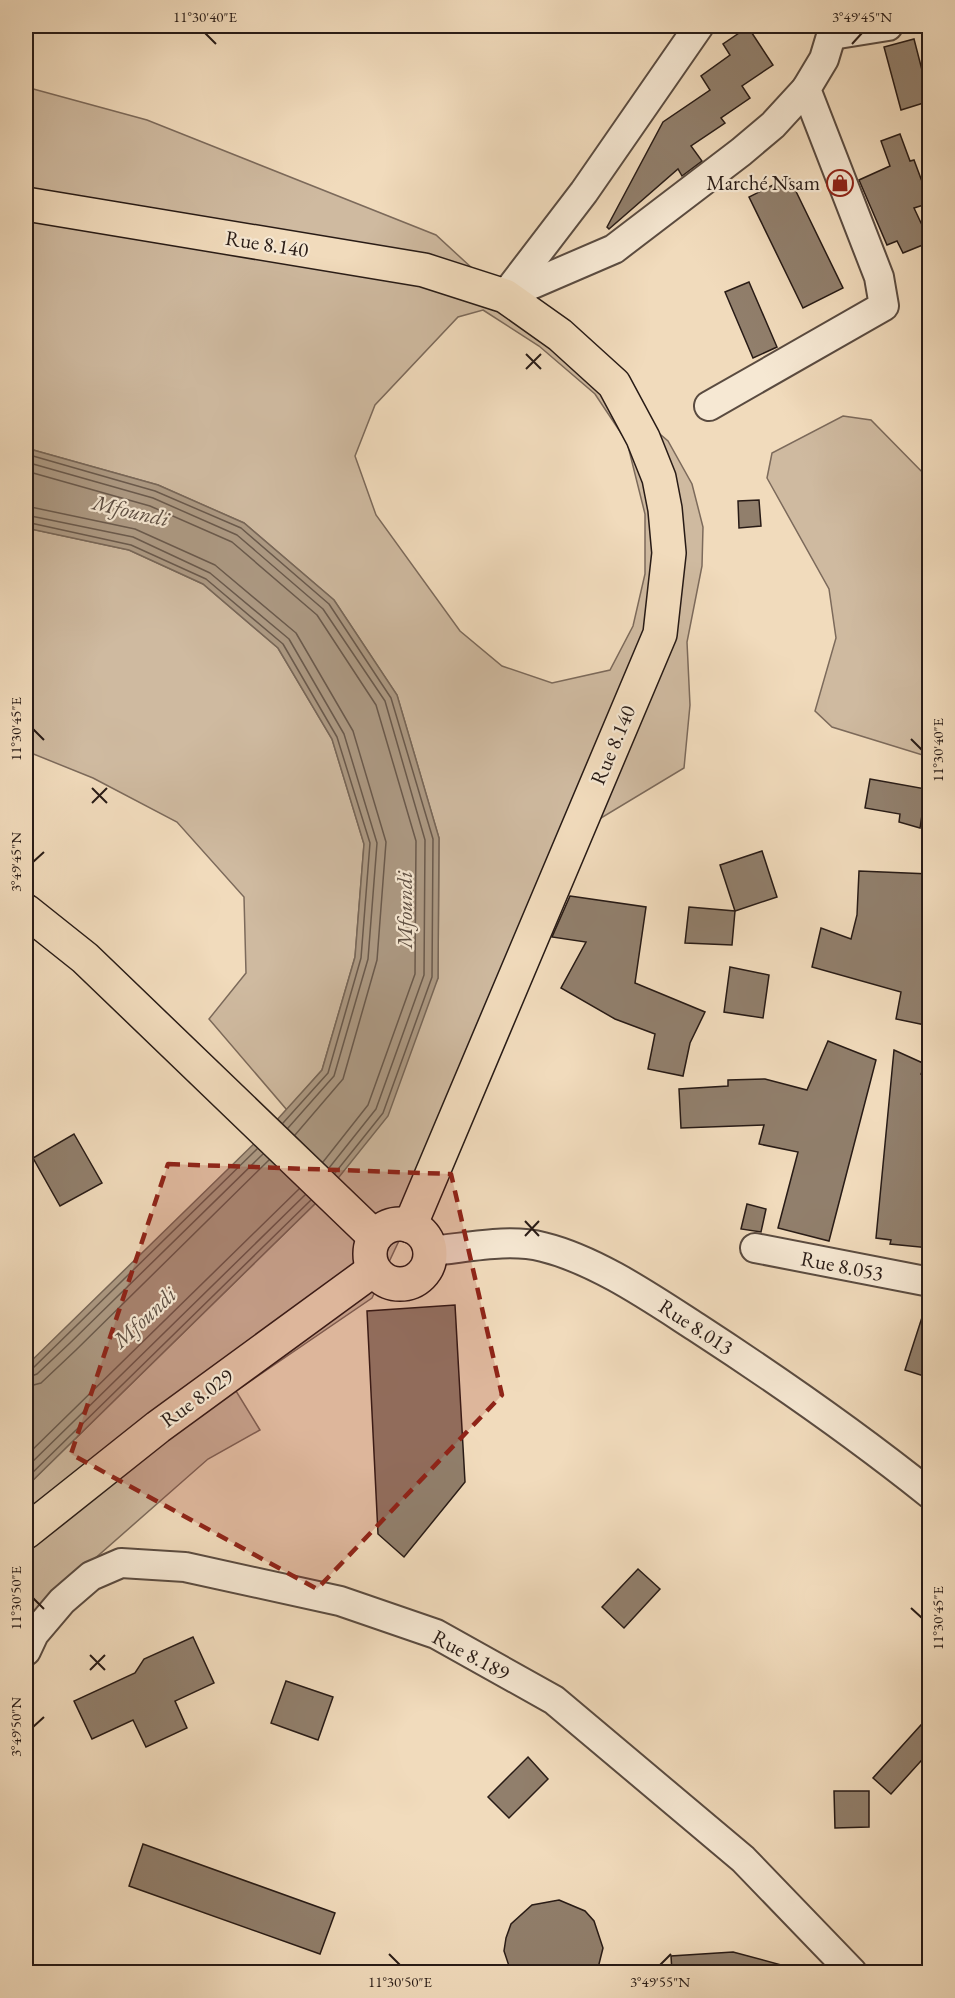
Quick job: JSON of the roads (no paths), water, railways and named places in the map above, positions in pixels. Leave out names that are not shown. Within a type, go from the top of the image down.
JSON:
[{"type":"main road","name":"Rue 8.140","points":[[26,204],[424,270],[505,296],[560,335],[614,384],[643,438],[659,478],[665,508],[669,553],[660,634],[410,1226]]},
{"type":"main road","points":[[26,911],[86,958],[375,1237]]},
{"type":"main road","points":[[390,1225],[410,1226],[426,1238],[430,1251],[429,1264],[422,1276],[410,1283],[397,1285],[383,1281],[373,1270],[369,1258],[371,1245],[375,1237],[390,1225]]},
{"type":"main road","name":"Rue 8.029","points":[[26,1532],[158,1427],[373,1270]]},
{"type":"street","points":[[505,296],[584,192],[699,26]]},
{"type":"street","points":[[505,296],[615,249],[741,152],[773,125],[806,89],[824,59],[833,30],[888,26]]},
{"type":"street","points":[[709,406],[884,306],[879,276],[806,89]]},
{"type":"street","name":"Rue 8.013","points":[[430,1251],[510,1244],[543,1247],[582,1262],[654,1299],[716,1340],[840,1425],[930,1494]]},
{"type":"street","name":"Rue 8.053","points":[[755,1248],[930,1282]]},
{"type":"street","name":"Rue 8.189","points":[[26,1651],[34,1634],[62,1601],[91,1576],[121,1563],[185,1567],[329,1598],[436,1634],[554,1700],[743,1859],[852,1972]]},
{"type":"water","name":"Mfoundi","points":[[26,448],[158,485],[244,523],[334,600],[397,695],[439,838],[438,978],[388,1116],[327,1192],[26,1487],[26,1366],[265,1133],[322,1070],[355,957],[364,844],[332,739],[278,648],[203,584],[129,550],[26,528]]},
{"type":"place","name":"Marché Nsam","points":[[840,183]]}]
